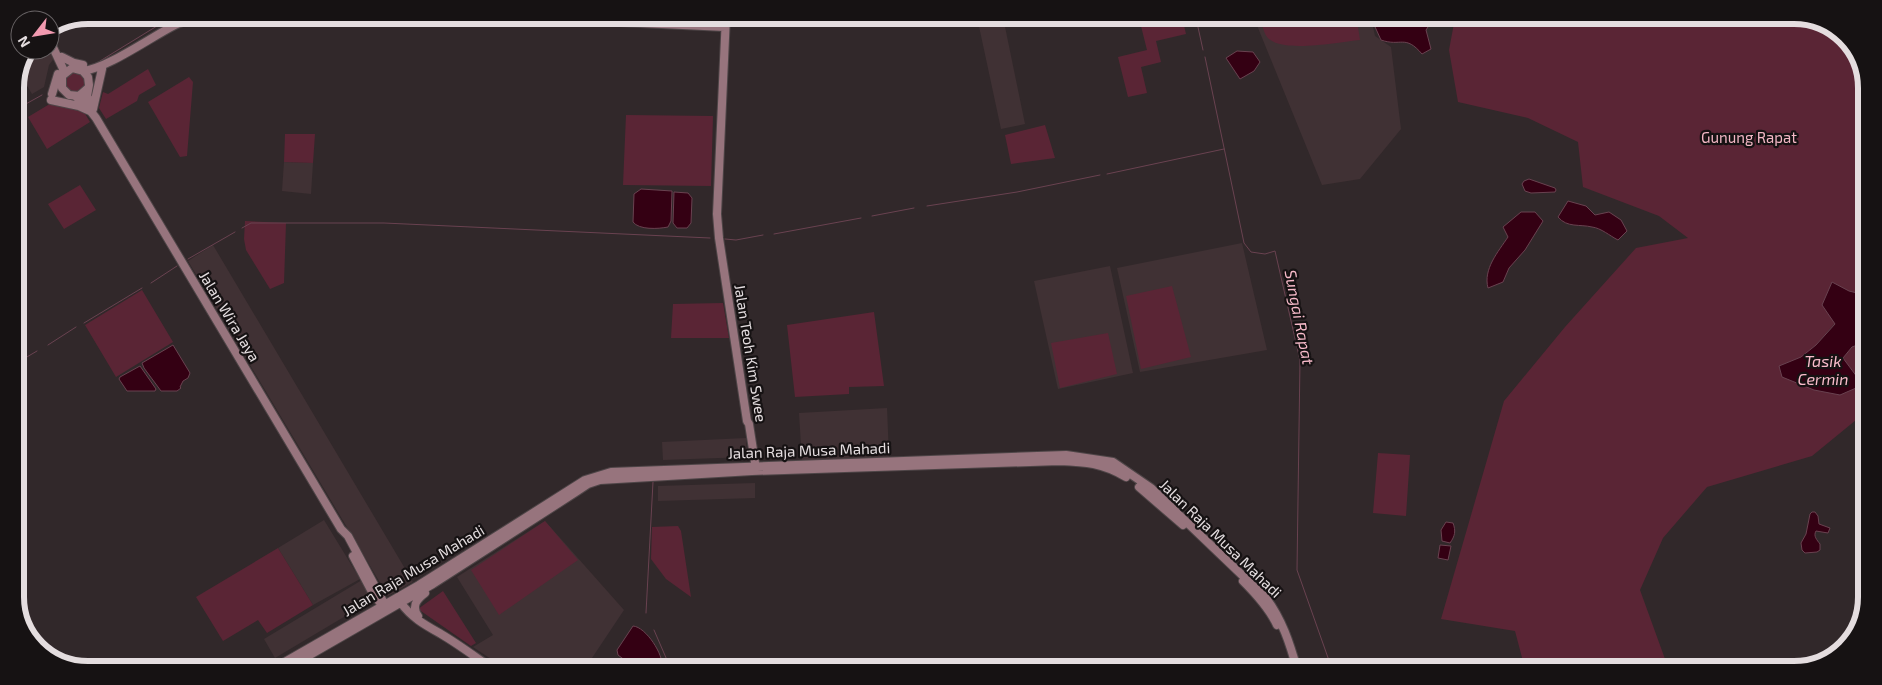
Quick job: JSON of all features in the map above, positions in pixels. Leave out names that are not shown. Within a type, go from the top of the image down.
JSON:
[{"type":"main road","points":[[68,70],[61,80],[62,88],[66,93],[75,96],[82,95],[93,75],[100,68],[177,24]]},
{"type":"main road","points":[[661,24],[725,27]]},
{"type":"main road","name":"Jalan Teoh Kim Swee","points":[[725,24],[717,214],[718,238],[749,424],[754,468]]},
{"type":"main road","points":[[61,60],[100,68]]},
{"type":"main road","points":[[61,60],[52,97],[93,113],[100,68]]},
{"type":"main road","points":[[61,60],[68,70]]},
{"type":"main road","points":[[68,70],[83,71],[100,68]]},
{"type":"main road","points":[[83,71],[88,85]]},
{"type":"main road","name":"Jalan Wira Jaya","points":[[88,85],[87,96],[93,113]]},
{"type":"main road","name":"Jalan Wira Jaya","points":[[75,96],[81,99],[93,113],[341,529],[348,536],[385,607]]},
{"type":"main road","name":"Jalan Raja Musa Mahadi","points":[[285,661],[385,607],[433,584],[548,509],[594,482],[610,478],[754,468],[1066,455],[1113,462],[1151,488],[1266,598],[1276,612],[1295,661]]},
{"type":"main road","name":"Jalan Raja Musa Mahadi","points":[[403,599],[545,504],[598,474],[612,472],[1059,461],[1088,463],[1110,468],[1147,492],[1256,595],[1272,616],[1283,638],[1290,661]]},
{"type":"main road","points":[[418,616],[414,609],[416,601],[432,588],[433,584]]},
{"type":"main road","points":[[403,599],[418,616],[436,628],[438,633]]},
{"type":"main road","points":[[403,599],[410,615],[481,661]]},
{"type":"main road","name":"Jalan Raja Musa Mahadi","points":[[299,661],[385,607]]},
{"type":"shaded area","points":[[978,24],[1004,24],[1025,124],[1001,129]]},
{"type":"shaded area","points":[[1256,24],[1372,24],[1375,36],[1391,47],[1401,129],[1360,179],[1322,185]]},
{"type":"shaded area","points":[[30,60],[53,60],[49,65],[44,87],[32,94],[24,82]]},
{"type":"shaded area","points":[[284,162],[313,163],[311,194],[282,191]]},
{"type":"shaded area","points":[[1242,243],[1267,350],[1140,372],[1117,268]]},
{"type":"shaded area","points":[[213,245],[413,582],[388,596],[188,261]]},
{"type":"shaded area","points":[[1110,266],[1133,373],[1058,389],[1034,281]]},
{"type":"shaded area","points":[[887,408],[889,457],[802,461],[799,413]]},
{"type":"shaded area","points":[[746,438],[747,457],[663,460],[662,442]]},
{"type":"shaded area","points":[[755,483],[755,498],[658,501],[658,486]]},
{"type":"shaded area","points":[[324,520],[360,579],[313,605],[278,548]]},
{"type":"shaded area","points":[[545,521],[624,610],[590,661],[494,661],[473,647],[493,635],[457,577]]},
{"type":"shaded area","points":[[362,580],[374,599],[275,658],[264,639]]},
{"type":"shaded area","points":[[310,655],[319,661],[300,661]]},
{"type":"green space","points":[[1149,24],[1184,24],[1186,34],[1156,41],[1161,62],[1141,67],[1147,93],[1128,97],[1118,57],[1147,50],[1141,26]]},
{"type":"green space","points":[[1262,24],[1369,24],[1358,27],[1360,40],[1313,46],[1277,43],[1269,39]]},
{"type":"green space","name":"Gunung Rapat","points":[[1454,24],[1803,24],[1826,32],[1840,42],[1853,63],[1858,83],[1858,293],[1849,291],[1835,323],[1816,345],[1801,357],[1780,366],[1843,358],[1852,347],[1858,345],[1858,420],[1856,420],[1812,456],[1707,487],[1663,538],[1640,590],[1666,661],[1523,661],[1515,631],[1441,619],[1504,401],[1565,327],[1636,248],[1688,238],[1659,216],[1583,187],[1578,142],[1528,118],[1458,102],[1449,50]]},
{"type":"green space","points":[[148,69],[156,85],[139,95],[137,101],[106,119],[99,108],[103,92],[108,94]]},
{"type":"green space","points":[[71,72],[81,72],[87,84],[79,94],[66,90],[64,80]]},
{"type":"green space","points":[[189,77],[193,82],[187,156],[180,157],[148,102]]},
{"type":"green space","points":[[53,102],[84,112],[90,122],[47,149],[28,117]]},
{"type":"green space","points":[[626,115],[713,116],[711,186],[623,185]]},
{"type":"green space","points":[[1045,125],[1055,158],[1011,164],[1005,135]]},
{"type":"green space","points":[[285,134],[315,134],[313,163],[284,162]]},
{"type":"green space","points":[[80,185],[96,210],[64,229],[48,204]]},
{"type":"green space","points":[[245,221],[286,223],[284,283],[270,289],[246,250],[244,239]]},
{"type":"green space","points":[[1172,286],[1191,357],[1141,369],[1126,296]]},
{"type":"green space","points":[[142,290],[173,342],[116,377],[85,325]]},
{"type":"green space","points":[[723,303],[729,338],[671,338],[673,304]]},
{"type":"green space","points":[[874,312],[884,386],[849,387],[849,394],[795,397],[787,325]]},
{"type":"green space","points":[[24,331],[27,336],[24,343]]},
{"type":"green space","points":[[1108,333],[1117,374],[1060,388],[1051,343]]},
{"type":"green space","points":[[1378,453],[1410,455],[1406,516],[1373,513]]},
{"type":"green space","points":[[545,521],[578,560],[499,615],[471,570]]},
{"type":"green space","points":[[678,526],[681,531],[691,597],[666,579],[651,559],[652,527]]},
{"type":"green space","points":[[278,548],[313,605],[267,633],[258,620],[223,641],[196,597]]},
{"type":"green space","points":[[443,591],[476,643],[471,646],[418,609]]},
{"type":"water","points":[[1374,24],[1430,24],[1426,30],[1431,49],[1422,54],[1411,44],[1381,40]]},
{"type":"water","points":[[1237,51],[1253,52],[1260,62],[1254,71],[1240,79],[1226,58]]},
{"type":"water","points":[[1529,179],[1556,190],[1555,192],[1531,193],[1525,191],[1522,184]]},
{"type":"water","points":[[641,189],[672,191],[671,221],[668,227],[644,228],[633,222],[634,194]]},
{"type":"water","points":[[674,192],[688,193],[692,198],[691,223],[687,228],[677,228],[673,223]]},
{"type":"water","points":[[1568,201],[1586,206],[1595,215],[1609,212],[1621,220],[1627,231],[1618,240],[1602,230],[1565,223],[1558,217]]},
{"type":"water","points":[[1521,212],[1535,212],[1543,221],[1525,250],[1509,268],[1503,282],[1488,288],[1489,267],[1508,237],[1503,227]]},
{"type":"water","name":"Tasik Cermin","points":[[1832,282],[1849,291],[1858,293],[1858,345],[1852,347],[1843,358],[1858,378],[1858,387],[1840,395],[1814,390],[1782,377],[1779,366],[1801,357],[1816,345],[1835,324],[1822,305]]},
{"type":"water","points":[[173,345],[190,373],[177,391],[161,391],[142,363]]},
{"type":"water","points":[[140,366],[156,389],[155,391],[127,391],[119,379]]},
{"type":"water","points":[[1812,512],[1815,512],[1818,516],[1819,524],[1830,528],[1828,533],[1816,531],[1815,533],[1820,544],[1820,550],[1805,553],[1802,550],[1801,543],[1806,534]]},
{"type":"water","points":[[1446,522],[1453,523],[1455,531],[1450,543],[1442,541],[1441,530]]},
{"type":"water","points":[[1440,545],[1451,546],[1448,560],[1438,558]]},
{"type":"water","points":[[633,626],[643,631],[653,642],[662,661],[626,661],[618,655],[617,650]]},
{"type":"waterway","points":[[100,61],[160,24]]},
{"type":"waterway","name":"Sungai Rapat","points":[[1197,24],[1203,50]]},
{"type":"waterway","name":"Sungai Rapat","points":[[1205,57],[1244,243],[1251,252],[1265,254],[1275,251],[1300,360],[1297,570],[1329,661]]},
{"type":"waterway","points":[[24,105],[42,95]]},
{"type":"waterway","points":[[1107,174],[1224,149]]},
{"type":"waterway","points":[[927,206],[1017,192],[1100,175]]},
{"type":"waterway","points":[[872,216],[914,208]]},
{"type":"waterway","points":[[774,234],[861,218]]},
{"type":"waterway","points":[[242,228],[251,223],[384,223],[710,238]]},
{"type":"waterway","points":[[188,259],[235,232]]},
{"type":"waterway","points":[[725,239],[736,240],[763,235]]},
{"type":"waterway","points":[[151,283],[177,266]]},
{"type":"waterway","points":[[84,323],[142,288]]},
{"type":"waterway","points":[[48,345],[76,327]]},
{"type":"waterway","points":[[24,359],[37,351]]},
{"type":"waterway","points":[[646,613],[653,482]]},
{"type":"waterway","points":[[654,630],[667,661]]}]
